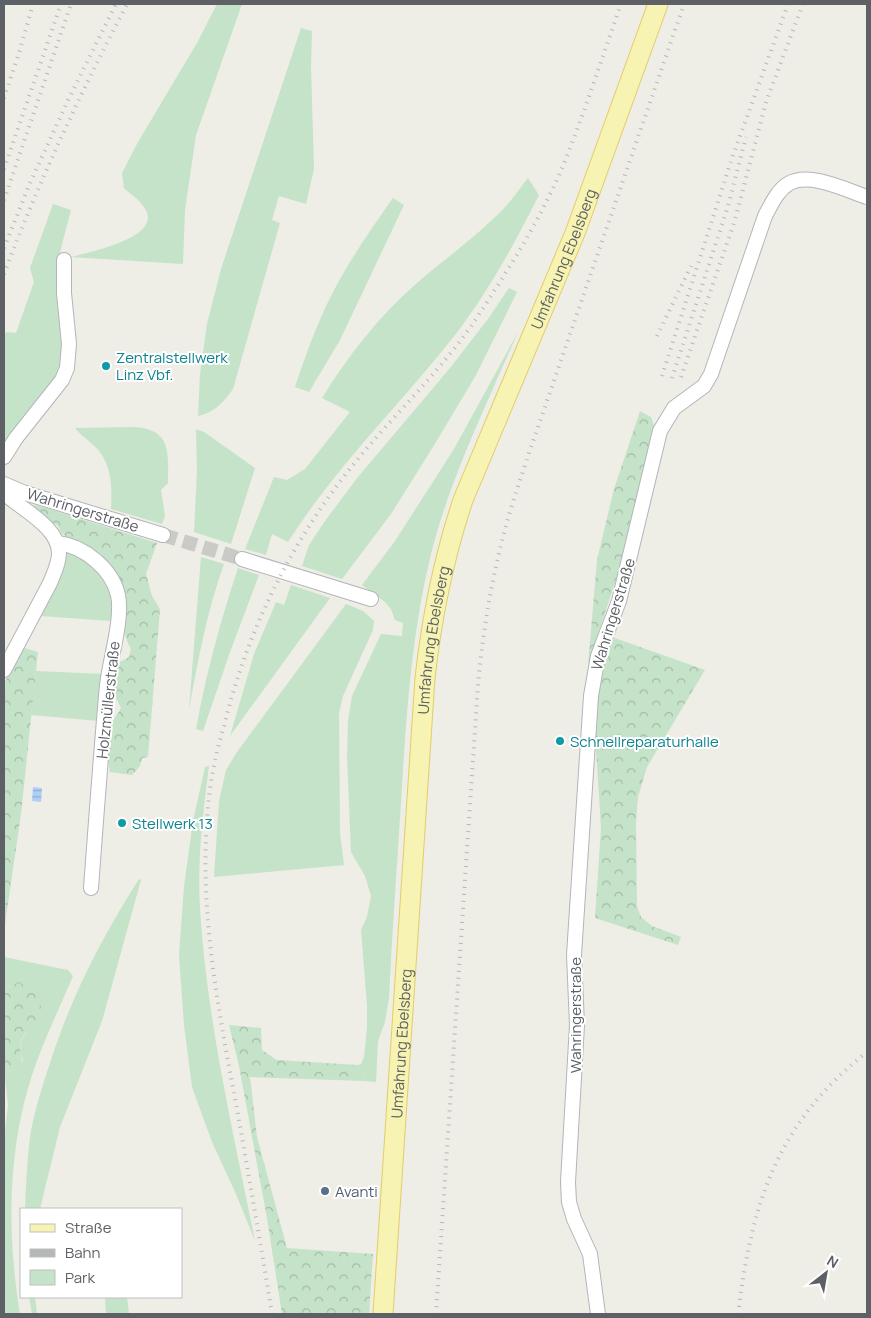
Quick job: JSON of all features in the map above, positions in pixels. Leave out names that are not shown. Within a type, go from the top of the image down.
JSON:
[{"type":"main road","name":"Umfahrung Ebelsberg","points":[[383,1314],[425,678],[430,629],[438,586],[451,537],[464,500],[575,233],[658,4]]},
{"type":"street","name":"Wahringerstraße","points":[[598,1314],[590,1254],[569,1202],[568,1182],[577,1025],[574,955],[591,696],[598,656],[619,601],[660,431],[674,408],[704,386],[711,374],[765,216],[780,192],[789,184],[799,180],[826,182],[867,197]]},
{"type":"street","points":[[4,457],[16,438],[62,380],[67,368],[69,344],[64,293],[64,260]]},
{"type":"street","name":"Wahringerstraße","points":[[4,484],[25,493],[163,535]]},
{"type":"street","name":"Holzmüllerstraße","points":[[4,492],[14,503],[52,532],[58,543],[70,544],[102,566],[113,581],[118,595],[119,611],[108,683],[91,888]]},
{"type":"street","points":[[4,670],[54,575],[59,555],[58,543]]},
{"type":"street","points":[[242,559],[371,599]]},
{"type":"green space","points":[[217,4],[242,4],[196,135],[185,210],[183,264],[71,257],[123,241],[135,235],[144,227],[148,218],[144,207],[124,188],[122,173],[138,142],[197,43]]},
{"type":"green space","points":[[301,28],[312,31],[311,67],[314,169],[306,204],[279,196],[272,220],[280,223],[233,389],[218,406],[204,415],[198,416],[200,374],[207,324],[221,269]]},
{"type":"green space","points":[[528,178],[539,195],[479,302],[455,335],[347,462],[288,542],[272,534],[266,555],[245,549],[274,477],[287,480],[305,469],[350,412],[322,398],[353,352],[403,296],[497,216]]},
{"type":"green space","points":[[393,198],[404,205],[340,340],[309,392],[295,387],[314,333],[332,294],[358,249]]},
{"type":"green space","points":[[53,204],[71,210],[59,256],[63,361],[58,375],[25,414],[4,444],[4,339],[6,332],[16,333],[34,282],[30,268]]},
{"type":"green space","points":[[509,288],[517,292],[476,375],[391,514],[342,579],[302,566],[309,545],[325,521],[358,477],[450,368]]},
{"type":"green space","points":[[518,332],[470,441],[448,497],[424,585],[414,646],[407,708],[389,998],[385,1022],[378,1041],[376,1082],[365,1081],[358,1065],[361,1064],[364,1057],[367,1028],[361,930],[367,917],[371,896],[365,876],[351,852],[347,757],[348,721],[352,696],[381,634],[402,636],[403,623],[395,620],[391,609],[385,602],[362,585],[395,541],[454,449]]},
{"type":"green space","points":[[640,411],[651,417],[655,428],[623,558],[588,665],[597,560],[614,489]]},
{"type":"green space","points":[[134,427],[155,432],[165,444],[168,462],[168,483],[161,490],[165,516],[162,524],[111,509],[109,471],[103,457],[75,428]]},
{"type":"green space","points":[[196,429],[204,432],[255,468],[231,544],[194,532],[197,471]]},
{"type":"green space","points":[[32,505],[157,543],[146,574],[152,596],[160,609],[148,757],[142,758],[140,766],[132,775],[110,772],[107,748],[108,730],[121,708],[112,690],[112,680],[118,663],[129,657],[131,649],[123,627],[122,588],[61,532],[58,526],[33,509]]},
{"type":"green space","points":[[69,550],[74,551],[104,574],[114,601],[111,621],[41,616],[43,608],[59,579],[65,563],[66,553]]},
{"type":"green space","points":[[201,557],[224,564],[208,618],[189,709]]},
{"type":"green space","points":[[238,568],[259,575],[203,731],[196,729],[204,688],[219,628]]},
{"type":"green space","points":[[291,585],[330,598],[230,736],[254,654],[276,602],[284,605]]},
{"type":"green space","points":[[346,604],[363,611],[374,621],[373,630],[343,696],[339,713],[340,833],[344,865],[214,877],[219,801],[226,770],[237,752]]},
{"type":"green space","points":[[612,637],[705,670],[647,767],[638,797],[636,823],[637,906],[641,917],[652,926],[681,937],[678,945],[595,918],[601,828],[595,733],[600,672]]},
{"type":"green space","points":[[21,647],[38,652],[21,814],[4,931],[4,684]]},
{"type":"green space","points":[[36,671],[104,674],[99,721],[31,715]]},
{"type":"green space","points":[[209,766],[199,873],[203,951],[222,1076],[255,1241],[212,1142],[192,1087],[184,1025],[179,955],[184,886],[193,821],[205,767]]},
{"type":"green space","points":[[139,879],[141,880],[102,1021],[60,1127],[40,1208],[25,1208],[30,1137],[41,1090],[58,1039],[78,991],[112,923]]},
{"type":"green space","points":[[4,957],[68,970],[73,976],[32,1075],[18,1134],[14,1164],[11,1224],[20,1314],[4,1314],[4,1140],[8,1105],[4,1069],[14,1071],[23,1061],[21,1045],[28,1030],[10,986],[4,992]]},
{"type":"green space","points":[[19,982],[38,997],[41,1007],[36,1020],[21,1041],[21,1068],[14,1071],[4,1069],[4,992],[10,986]]},
{"type":"green space","points":[[229,1025],[261,1028],[262,1050],[277,1060],[358,1065],[365,1081],[250,1077],[257,1137],[287,1248],[373,1254],[369,1314],[282,1314],[267,1218],[239,1066]]},
{"type":"green space","points":[[29,1298],[35,1298],[37,1314],[32,1314]]},
{"type":"green space","points":[[105,1298],[127,1298],[129,1314],[106,1314]]},
{"type":"water","points":[[33,787],[42,788],[41,802],[32,801]]},
{"type":"tunnel","points":[[163,535],[242,559]]},
{"type":"railway","points":[[4,98],[33,4]]},
{"type":"railway","points":[[4,169],[61,4]]},
{"type":"railway","points":[[4,200],[71,4]]},
{"type":"railway","points":[[4,248],[30,183],[69,98],[116,4]]},
{"type":"railway","points":[[4,274],[61,137],[127,4]]},
{"type":"railway","points":[[272,1314],[222,1029],[207,910],[206,829],[211,781],[220,741],[245,657],[258,624],[273,591],[307,529],[349,470],[464,337],[532,228],[560,173],[621,4]]},
{"type":"railway","points":[[436,1314],[478,685],[485,623],[502,542],[514,497],[684,4]]},
{"type":"railway","points":[[662,376],[732,158],[788,4]]},
{"type":"railway","points":[[681,377],[735,220],[766,102],[803,4]]},
{"type":"railway","points":[[672,378],[728,206],[746,137]]},
{"type":"railway","points":[[657,336],[691,266]]},
{"type":"railway","points":[[738,1314],[751,1236],[761,1201],[774,1168],[790,1137],[810,1108],[836,1079],[867,1052]]},
{"type":"place","name":"Zentralstellwerk Linz Vbf.","points":[[106,366]]},
{"type":"place","name":"Schnellreparaturhalle","points":[[560,741]]},
{"type":"place","name":"Stellwerk 13","points":[[122,823]]},
{"type":"place","name":"Avanti","points":[[325,1191]]}]
